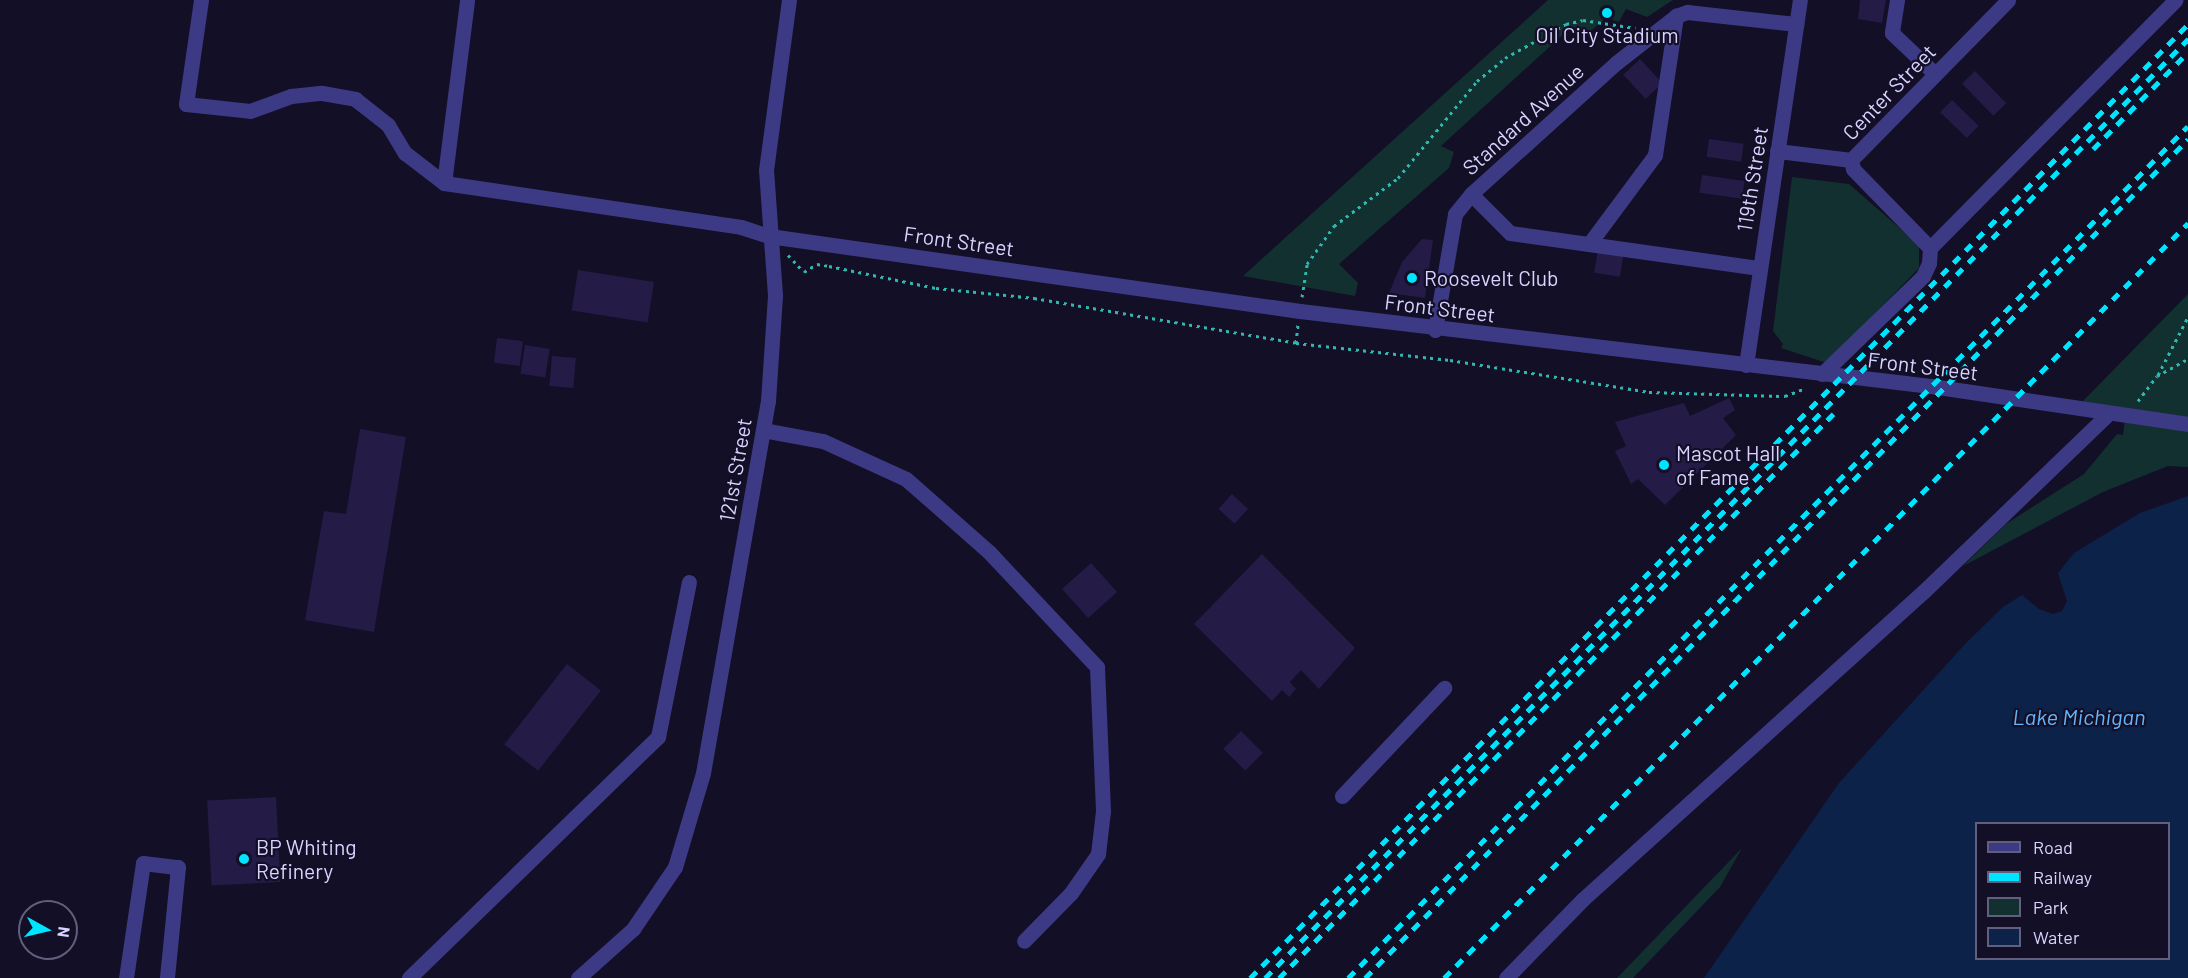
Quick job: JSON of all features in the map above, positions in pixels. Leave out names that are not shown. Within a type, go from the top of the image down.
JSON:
[{"type":"street","points":[[201,0],[186,104],[250,111],[291,96],[322,93],[355,99],[388,125],[405,153],[444,183]]},
{"type":"street","points":[[444,183],[467,0]]},
{"type":"street","name":"121st Street","points":[[578,978],[633,928],[675,867],[703,773],[763,430],[775,295],[766,170],[789,0]]},
{"type":"street","name":"119th Street","points":[[1746,365],[1800,0]]},
{"type":"street","points":[[1897,0],[1892,33],[1935,74]]},
{"type":"street","name":"Center Street","points":[[1778,151],[1851,160],[2008,0]]},
{"type":"street","points":[[1822,374],[1923,276],[1929,263],[1930,248],[2175,0]]},
{"type":"street","points":[[1589,244],[1655,156],[1676,15],[1700,12],[1796,24]]},
{"type":"street","name":"Standard Avenue","points":[[1435,330],[1451,224],[1471,194],[1618,62],[1676,15]]},
{"type":"street","points":[[1851,160],[1853,169],[1930,248]]},
{"type":"street","name":"Front Street","points":[[444,183],[741,227],[769,236],[1435,330],[1822,374],[2188,424]]},
{"type":"street","name":"Standard Avenue","points":[[1471,194],[1510,233],[1760,268]]},
{"type":"street","points":[[1506,978],[1582,900],[1923,592],[2108,414]]},
{"type":"street","points":[[763,430],[823,441],[906,479],[988,552],[1097,667],[1103,811],[1098,854],[1071,893],[1024,941]]},
{"type":"street","points":[[409,978],[658,737],[689,582]]},
{"type":"street","points":[[1342,796],[1444,688]]},
{"type":"street","points":[[126,978],[143,863],[178,867],[167,978]]},
{"type":"path","points":[[1303,291],[1307,264],[1334,226],[1398,178],[1478,81],[1505,58],[1566,24],[1583,20],[1640,29]]},
{"type":"path","points":[[769,236],[804,272],[817,264],[936,288],[1034,298],[1296,343],[1450,360],[1649,392],[1785,396],[1810,387]]},
{"type":"path","points":[[2131,416],[2143,392],[2157,376],[2188,317]]},
{"type":"path","points":[[2157,376],[2188,359]]},
{"type":"green space","points":[[1548,0],[1673,0],[1647,17],[1626,9],[1619,22],[1606,18],[1586,35],[1569,29],[1441,146],[1454,152],[1449,168],[1339,264],[1358,283],[1355,296],[1243,276]]},
{"type":"green space","points":[[1792,177],[1849,184],[1919,245],[1919,268],[1827,363],[1781,348],[1783,344],[1773,331]]},
{"type":"green space","points":[[2188,294],[2188,467],[2168,466],[2103,492],[1963,566],[2006,524],[2084,474],[2117,434],[2123,435],[2126,409],[2081,403]]},
{"type":"green space","points":[[1742,848],[1720,887],[1633,978],[1617,978]]},
{"type":"water","name":"Lake Michigan","points":[[2188,496],[2188,978],[1704,978],[1839,783],[1966,643],[2003,607],[2022,595],[2039,609],[2053,614],[2062,611],[2067,601],[2058,573],[2074,553],[2140,513]]},
{"type":"building","points":[[1860,0],[1886,0],[1882,23],[1858,19]]},
{"type":"building","points":[[1640,59],[1663,83],[1646,99],[1623,75]]},
{"type":"building","points":[[1975,71],[2006,103],[1993,116],[1962,84]]},
{"type":"building","points":[[1952,100],[1979,126],[1967,138],[1940,112]]},
{"type":"building","points":[[1709,139],[1744,144],[1741,162],[1706,157]]},
{"type":"building","points":[[1702,175],[1745,181],[1742,199],[1699,193]]},
{"type":"building","name":"Roosevelt Club","points":[[1422,239],[1433,240],[1425,298],[1389,293],[1402,262]]},
{"type":"building","points":[[1598,249],[1624,253],[1620,277],[1594,273]]},
{"type":"building","points":[[578,270],[654,282],[648,323],[572,310]]},
{"type":"building","points":[[497,338],[523,341],[520,366],[494,363]]},
{"type":"building","points":[[525,345],[550,349],[545,378],[520,374]]},
{"type":"building","points":[[552,356],[576,358],[573,388],[549,386]]},
{"type":"building","name":"Mascot Hall of Fame","points":[[1729,398],[1735,410],[1723,418],[1736,435],[1665,505],[1638,479],[1631,484],[1615,451],[1626,446],[1615,422],[1684,403],[1690,416]]},
{"type":"building","points":[[360,429],[406,437],[374,632],[305,620],[324,511],[346,514]]},
{"type":"building","points":[[1232,494],[1248,509],[1234,524],[1218,509]]},
{"type":"building","points":[[1262,554],[1355,648],[1319,689],[1301,670],[1290,682],[1296,689],[1289,697],[1282,690],[1272,701],[1194,624]]},
{"type":"building","points":[[1091,563],[1117,592],[1088,618],[1062,589]]},
{"type":"building","points":[[567,664],[601,690],[538,771],[504,744]]},
{"type":"building","points":[[1241,731],[1263,753],[1245,771],[1223,749]]},
{"type":"building","name":"BP Whiting Refinery","points":[[276,797],[280,882],[212,885],[207,801]]},
{"type":"railway","points":[[1250,978],[2188,24]]},
{"type":"railway","points":[[1265,978],[2188,39]]},
{"type":"railway","points":[[2093,149],[2188,52]]},
{"type":"railway","points":[[1348,978],[2188,126]]},
{"type":"railway","points":[[1365,978],[2188,139]]},
{"type":"railway","points":[[1444,978],[2188,223]]},
{"type":"railway","points":[[1279,978],[1833,414]]},
{"type":"place","name":"Oil City Stadium","points":[[1607,13]]},
{"type":"place","name":"Roosevelt Club","points":[[1412,278]]},
{"type":"place","name":"Mascot Hall of Fame","points":[[1664,465]]},
{"type":"place","name":"BP Whiting Refinery","points":[[244,859]]}]
